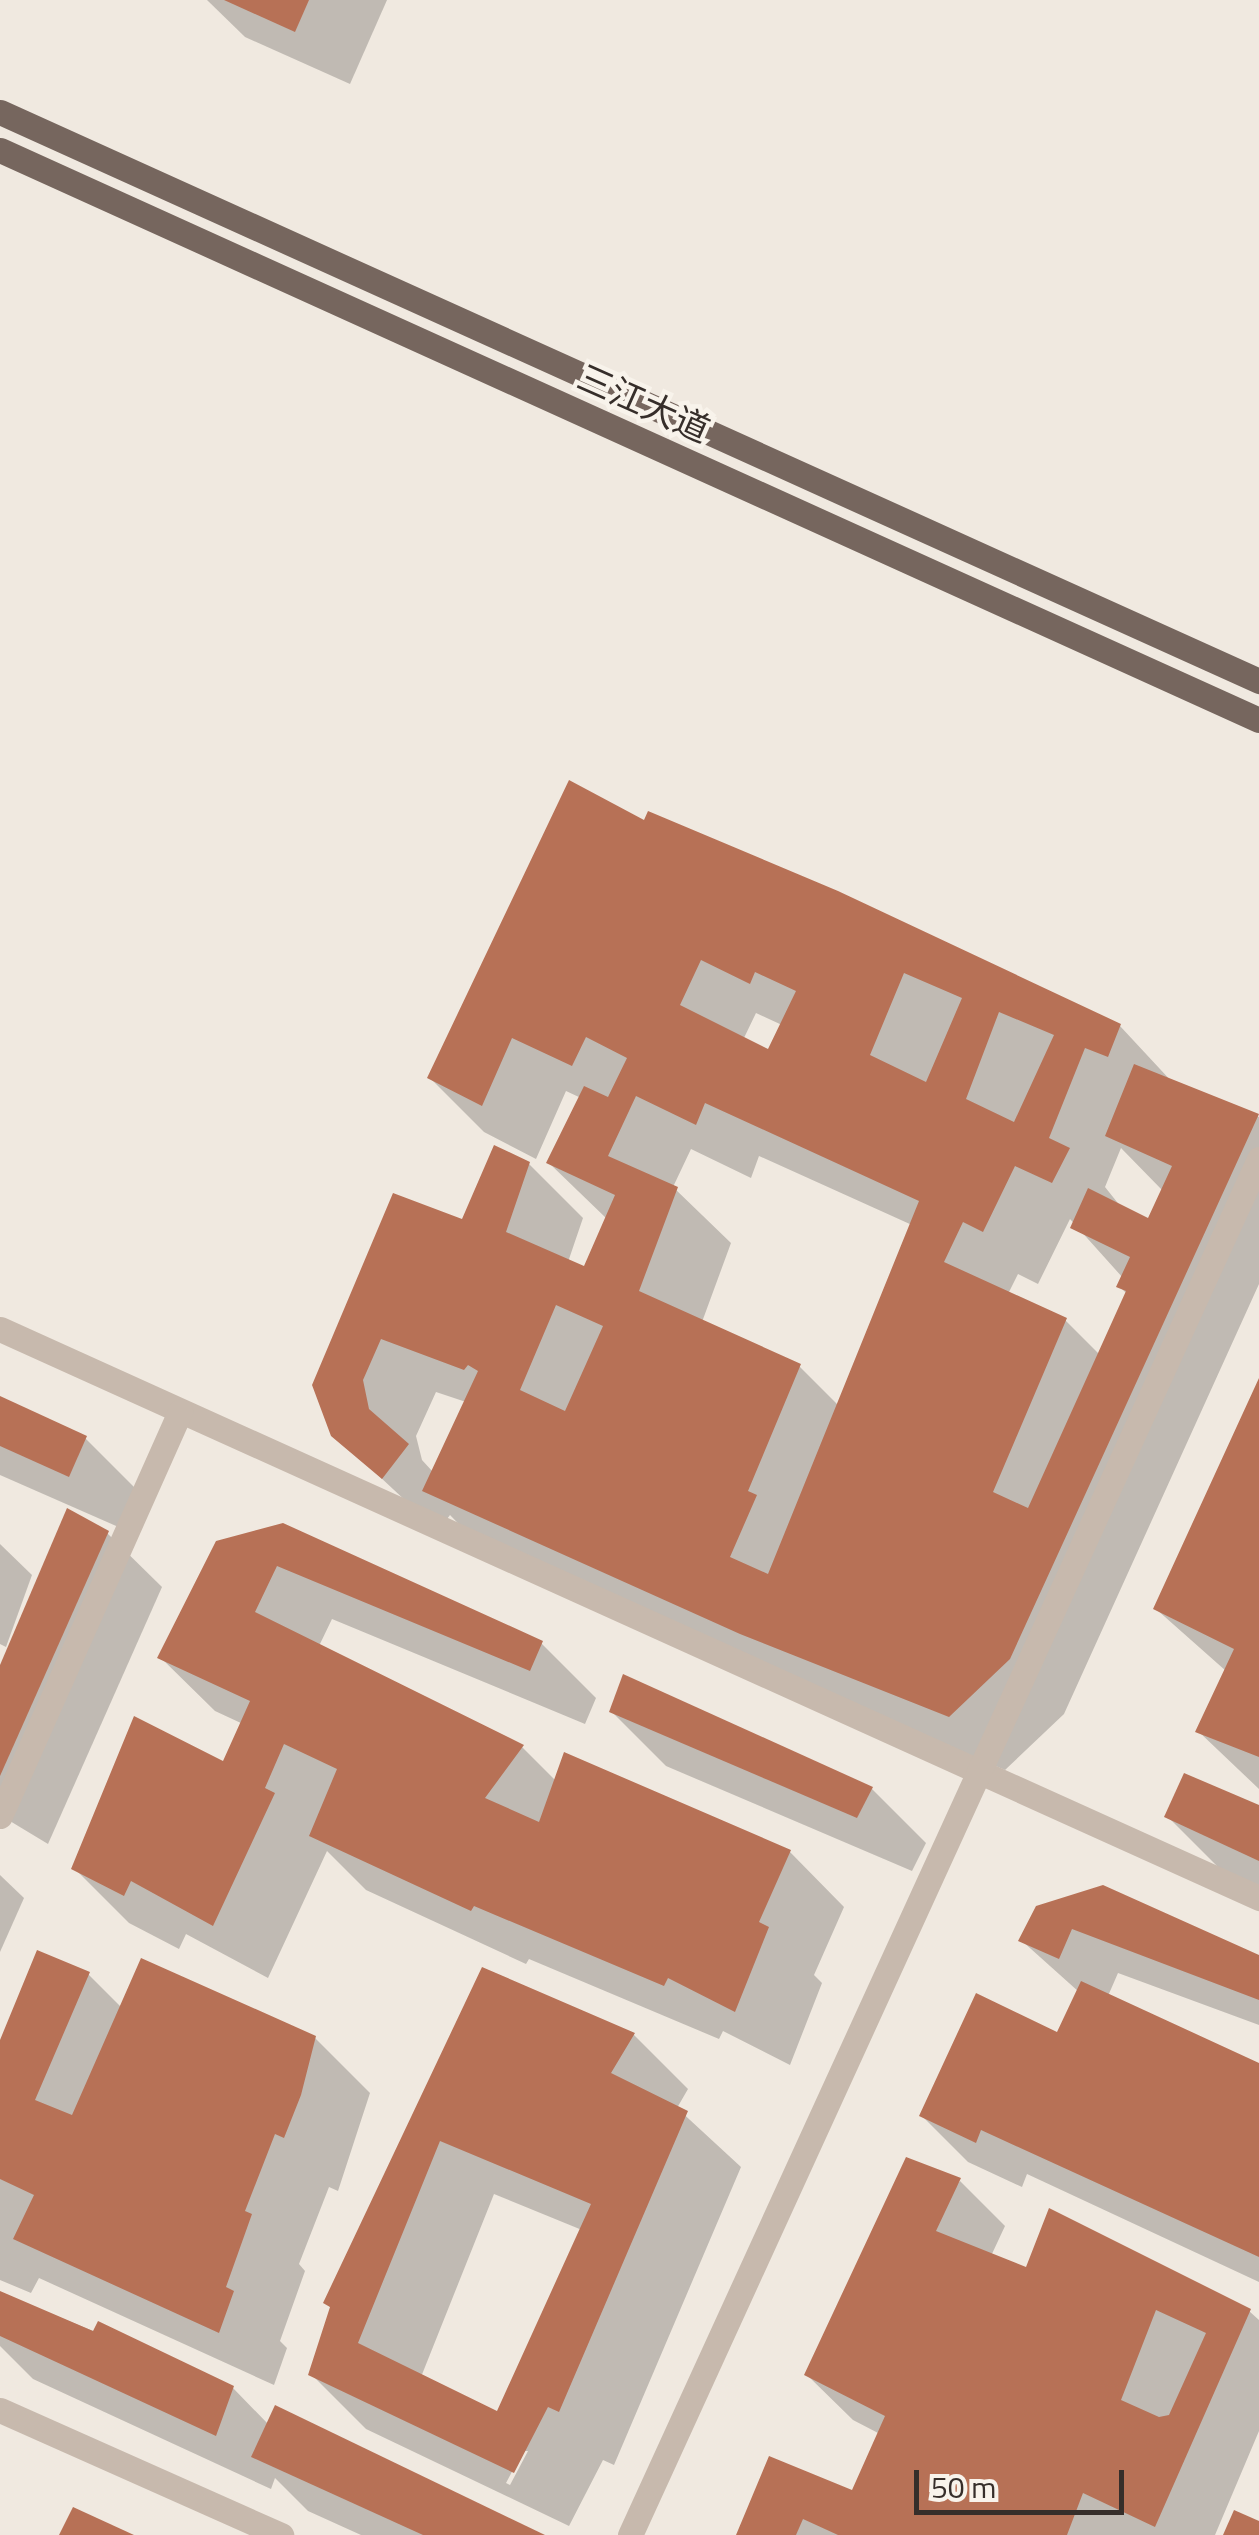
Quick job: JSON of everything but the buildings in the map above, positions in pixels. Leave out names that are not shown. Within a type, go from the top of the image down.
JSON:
[{"type":"main road","name":"三江大道","points":[[0,112],[1259,681]]},
{"type":"main road","name":"三江大道","points":[[0,150],[1259,720]]},
{"type":"street","points":[[630,2535],[1259,1159]]},
{"type":"street","points":[[0,1329],[1259,1898]]},
{"type":"street","points":[[0,1816],[180,1411]]},
{"type":"street","points":[[0,2410],[281,2535]]}]
